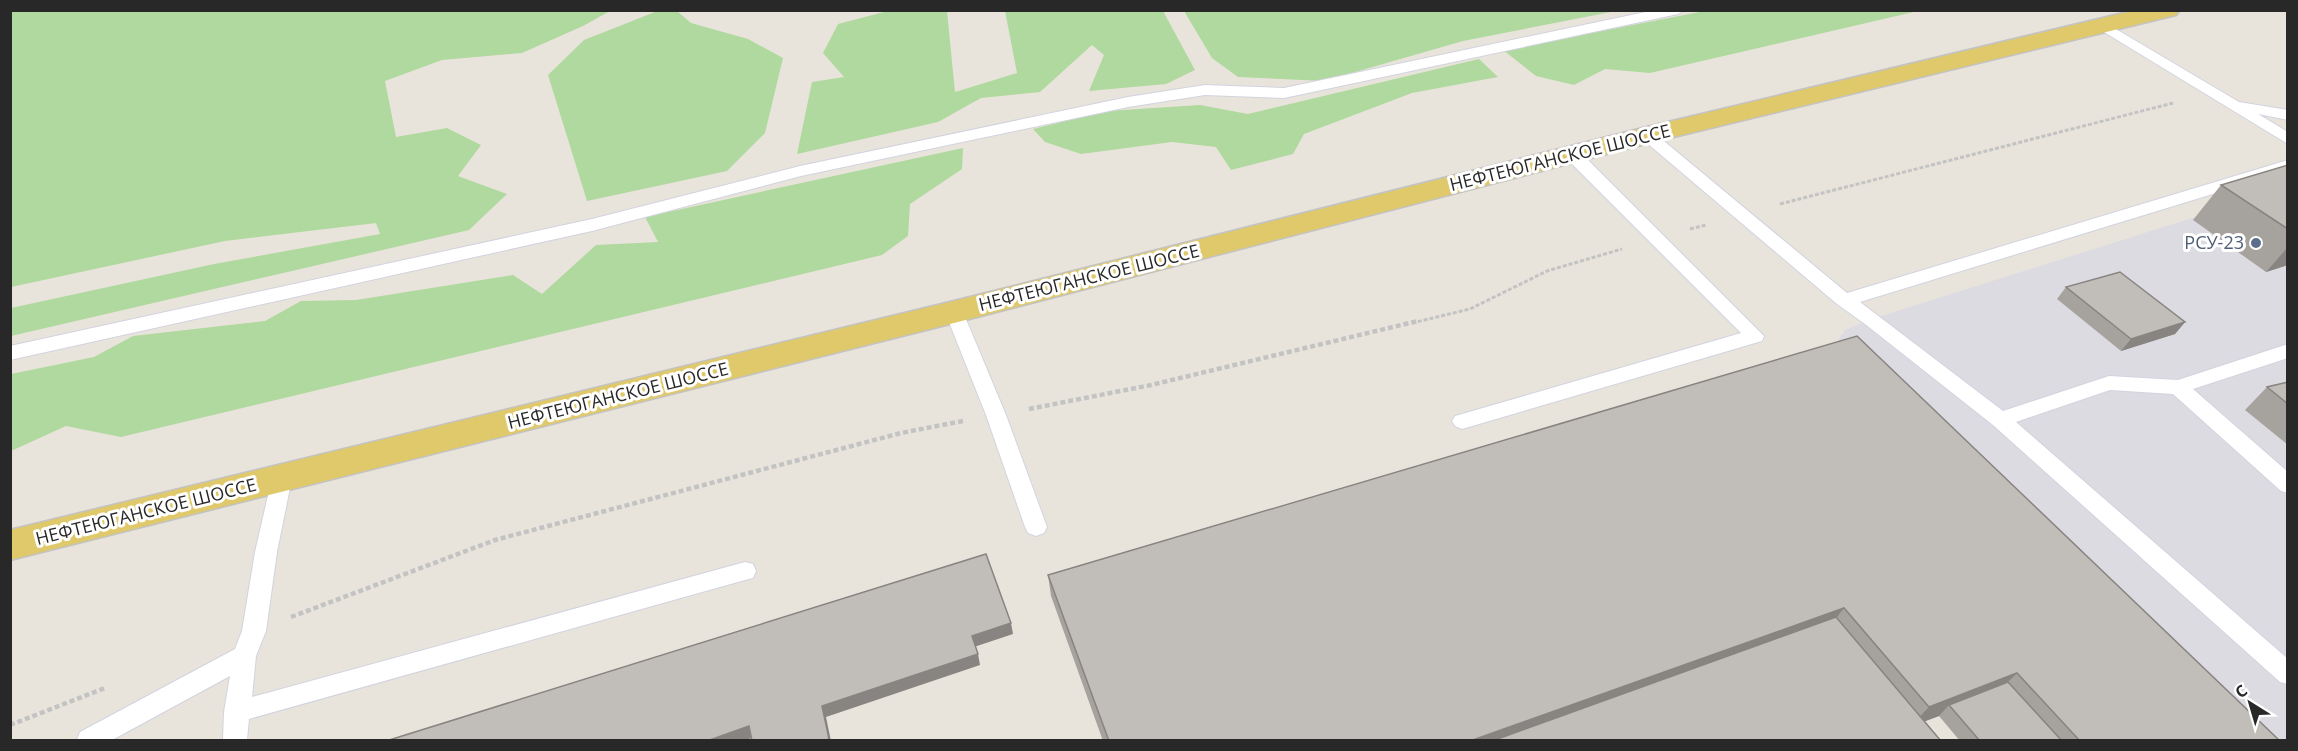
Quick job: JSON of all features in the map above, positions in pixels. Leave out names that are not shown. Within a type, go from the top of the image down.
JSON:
[{"type":"main road","name":"НЕФТЕЮГАНСКОЕ ШОССЕ","points":[[10,545],[954,312],[1647,135],[2168,10]]},
{"type":"lane","points":[[10,353],[592,225],[800,171],[1128,102],[1205,90],[1284,93],[1678,10]]},
{"type":"lane","points":[[2104,26],[2288,139]]},
{"type":"lane","points":[[2231,103],[2288,115]]},
{"type":"lane","points":[[1647,135],[1844,300],[2000,420],[2288,674]]},
{"type":"lane","points":[[1462,421],[1755,336],[1572,154]]},
{"type":"lane","points":[[1844,300],[2288,165]]},
{"type":"lane","points":[[954,312],[996,415],[1036,527]]},
{"type":"lane","points":[[2000,420],[2109,383],[2178,387],[2288,351]]},
{"type":"lane","points":[[2178,387],[2288,485]]},
{"type":"lane","points":[[235,741],[236,712],[244,656],[254,631],[266,552],[282,478]]},
{"type":"lane","points":[[236,712],[745,571]]},
{"type":"lane","points":[[89,741],[244,656]]},
{"type":"path","points":[[254,631],[495,540],[902,433],[1151,385],[1470,309],[1547,271],[1741,214],[2212,93]]},
{"type":"path","points":[[10,724],[110,686]]},
{"type":"shaded area","points":[[2287,188],[2287,740],[2233,740],[1831,350],[1845,330],[1872,319]]},
{"type":"green space","points":[[11,10],[610,11],[583,26],[522,53],[442,60],[385,81],[396,137],[447,128],[481,145],[458,176],[507,194],[469,230],[11,336],[11,308],[214,264],[380,234],[376,223],[225,241],[11,287]]},
{"type":"green space","points":[[660,10],[677,11],[691,23],[748,39],[783,58],[765,133],[727,171],[587,201],[548,75],[584,40]]},
{"type":"green space","points":[[888,11],[947,11],[955,92],[1017,73],[1005,11],[1163,11],[1195,70],[1166,84],[1089,91],[1104,55],[1092,45],[1040,92],[981,98],[938,122],[797,154],[812,82],[844,77],[823,53],[838,24]]},
{"type":"green space","points":[[1184,11],[1616,11],[1463,41],[1324,81],[1238,77],[1212,58]]},
{"type":"green space","points":[[1705,11],[1918,11],[1650,73],[1605,69],[1574,85],[1536,76],[1503,50]]},
{"type":"green space","points":[[1479,59],[1498,77],[1412,93],[1304,134],[1293,154],[1231,170],[1216,147],[1172,142],[1081,154],[1045,142],[1033,129],[1107,111],[1200,105],[1248,114]]},
{"type":"green space","points":[[963,148],[962,169],[910,204],[908,236],[882,255],[121,437],[66,426],[11,451],[11,374],[94,357],[133,336],[265,321],[301,301],[356,300],[513,275],[542,294],[596,245],[658,242],[645,217]]},
{"type":"building","points":[[2288,165],[2288,229],[2221,185]]},
{"type":"building","points":[[2120,272],[2185,322],[2131,339],[2066,287]]},
{"type":"building","points":[[1857,336],[2280,741],[2080,741],[2017,673],[1929,707],[1844,608],[1470,741],[1109,741],[1048,575]]},
{"type":"building","points":[[2288,382],[2288,404],[2267,387]]},
{"type":"building","points":[[986,554],[1011,623],[972,636],[978,654],[822,706],[829,739],[823,741],[752,741],[749,726],[707,741],[386,741]]},
{"type":"building","points":[[1836,617],[1941,741],[1492,741]]},
{"type":"building","points":[[2008,682],[2062,741],[1980,741],[1949,705]]},
{"type":"place","name":"РСУ-23","points":[[2256,243]]}]
